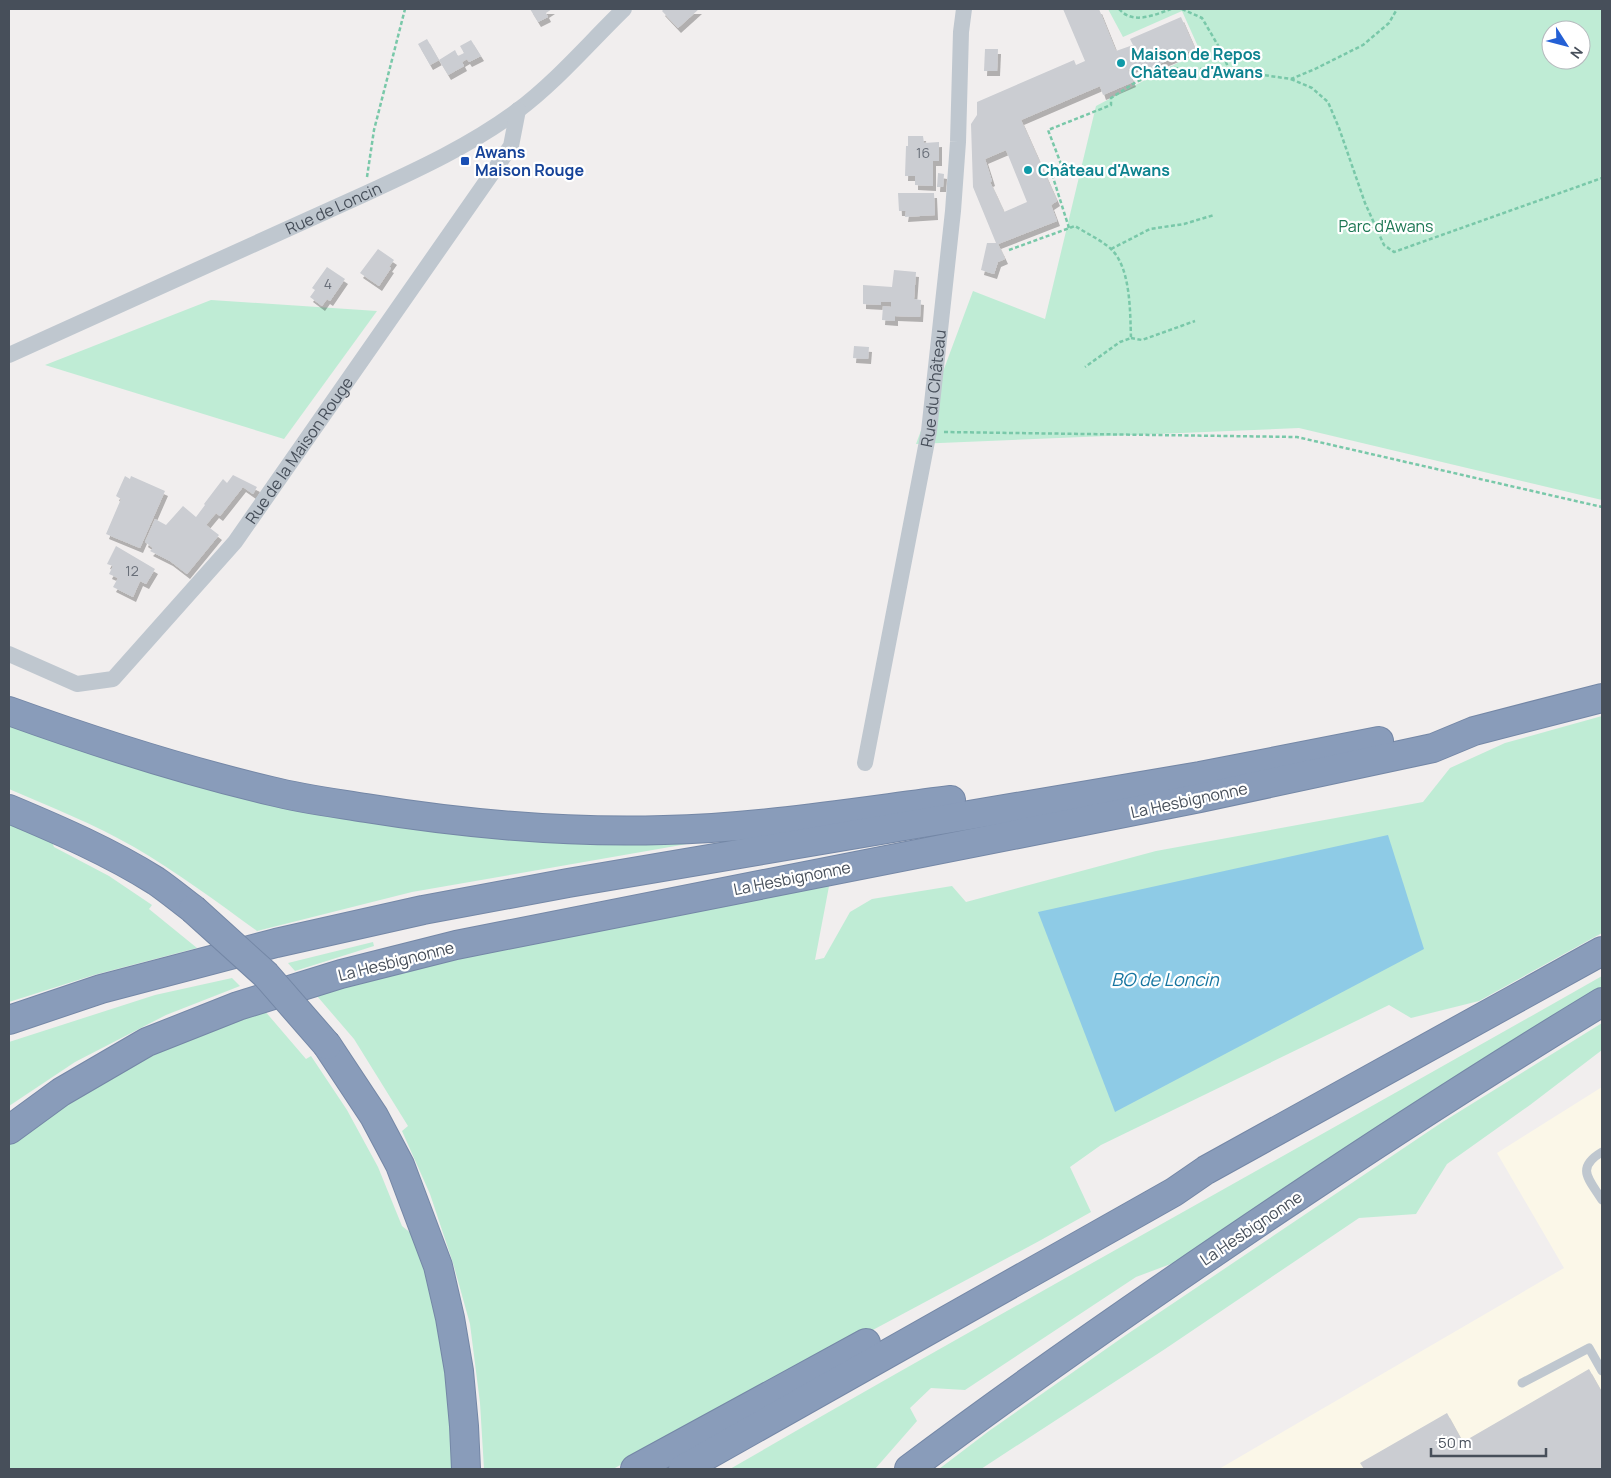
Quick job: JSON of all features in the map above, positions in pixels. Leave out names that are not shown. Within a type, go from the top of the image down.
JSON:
[{"type":"highway","name":"La Hesbignonne","points":[[9,1130],[61,1092],[146,1042],[238,1006],[341,974],[456,945],[1200,798],[1433,748],[1474,731],[1602,698]]},
{"type":"highway","points":[[9,711],[70,733],[168,764],[273,792],[425,818],[508,826],[592,830],[666,830],[760,824],[1004,794],[1036,804]]},
{"type":"highway","points":[[9,1020],[101,989],[266,945],[423,910],[586,879],[1200,776],[1426,732],[1474,731]]},
{"type":"highway","points":[[9,809],[59,830],[119,861],[156,882],[193,909],[266,975],[327,1045],[374,1116],[400,1165],[438,1266],[450,1318],[459,1371],[466,1469]]},
{"type":"highway","points":[[682,1469],[1174,1192],[1206,1170],[1602,951]]},
{"type":"highway","name":"La Hesbignonne","points":[[910,1469],[973,1421],[1184,1272],[1366,1151],[1550,1033],[1602,1002]]},
{"type":"highway","points":[[635,1469],[1171,1178],[1206,1170]]},
{"type":"street","name":"Rue de Loncin","points":[[9,354],[424,167],[456,150],[518,110],[570,63],[624,9]]},
{"type":"street","name":"Rue du Château","points":[[865,763],[929,432],[953,211],[958,142],[961,32],[964,9]]},
{"type":"street","name":"Rue de la Maison Rouge","points":[[9,654],[77,684],[114,679],[235,542],[511,146],[518,110]]},
{"type":"lane","points":[[1602,1152],[1589,1162],[1586,1170],[1588,1179],[1602,1200]]},
{"type":"lane","points":[[1522,1383],[1589,1348],[1602,1371]]},
{"type":"path","points":[[367,193],[369,158],[374,130],[405,9]]},
{"type":"path","points":[[1119,9],[1123,14],[1139,19],[1171,9]]},
{"type":"path","points":[[1182,9],[1202,18],[1230,70]]},
{"type":"path","points":[[1290,79],[1314,70],[1363,45],[1389,23],[1396,9]]},
{"type":"path","points":[[1069,228],[1051,171],[1061,164],[1048,130],[1111,105],[1111,98],[1136,82],[1171,68],[1230,70],[1290,79],[1312,88],[1328,102],[1339,128],[1364,203],[1384,245],[1394,252],[1602,178]]},
{"type":"path","points":[[1111,249],[1150,229],[1184,224],[1214,215]]},
{"type":"path","points":[[1009,250],[1075,226],[1111,249],[1120,262],[1130,294],[1131,338]]},
{"type":"path","points":[[1085,367],[1120,342],[1131,338],[1142,340],[1195,321]]},
{"type":"path","points":[[929,432],[1297,437],[1602,507]]},
{"type":"shaded area","points":[[1602,1087],[1602,1469],[1219,1469],[1564,1268],[1497,1153]]},
{"type":"green space","name":"Parc d'Awans","points":[[1108,9],[1602,9],[1602,500],[1299,428],[916,444],[973,291],[1045,319],[1096,106],[1200,51],[1182,11],[1123,37]]},
{"type":"green space","points":[[211,300],[377,311],[284,439],[45,365]]},
{"type":"green space","points":[[1602,716],[1602,933],[1479,1001],[1411,1018],[1389,1005],[1101,1145],[1070,1167],[1091,1212],[613,1469],[484,1469],[480,1403],[470,1324],[453,1263],[430,1194],[402,1131],[408,1126],[354,1039],[317,996],[411,968],[830,881],[815,960],[824,958],[850,912],[872,899],[952,886],[966,902],[1156,851],[1423,802],[1450,768],[1505,743]]},
{"type":"green space","points":[[9,723],[148,770],[686,839],[687,844],[412,892],[257,931],[212,898],[134,847],[88,823],[9,789]]},
{"type":"green space","points":[[9,821],[50,838],[54,847],[109,876],[152,905],[149,909],[197,948],[94,975],[9,1002]]},
{"type":"green space","points":[[373,942],[374,946],[295,971],[288,963]]},
{"type":"green space","points":[[1602,976],[1602,991],[1184,1259],[1136,1277],[965,1390],[931,1388],[910,1408],[917,1421],[875,1469],[730,1469],[947,1345]]},
{"type":"green space","points":[[232,978],[240,986],[166,1015],[75,1062],[9,1106],[9,1042],[155,995]]},
{"type":"green space","points":[[264,1010],[306,1059],[311,1056],[347,1110],[378,1167],[402,1226],[417,1238],[439,1310],[455,1469],[9,1469],[9,1143],[36,1121],[162,1046]]},
{"type":"green space","points":[[1602,1023],[1602,1050],[1530,1105],[1447,1164],[1416,1214],[1359,1218],[1165,1349],[981,1469],[939,1469],[989,1431],[1126,1335],[1441,1123]]},
{"type":"water","name":"BO de Loncin","points":[[1388,835],[1424,949],[1115,1112],[1038,912]]},
{"type":"building","points":[[530,9],[552,9],[546,13],[548,17],[538,22]]},
{"type":"building","points":[[664,9],[699,9],[678,28],[662,11]]},
{"type":"building","points":[[1063,9],[1099,9],[1116,51],[1133,45],[1130,39],[1181,17],[1195,49],[1142,71],[1139,65],[1128,70],[1133,82],[1103,95],[1100,86],[1021,120],[1057,201],[1051,205],[1057,221],[998,244],[1005,259],[998,262],[994,274],[981,270],[987,243],[996,243],[973,187],[971,124],[977,115],[977,102],[1074,60],[1076,65],[1085,61]],"holes":[[[1006,150],[1027,202],[1004,212],[990,182],[992,181],[985,159]]]},
{"type":"building","points":[[427,39],[439,60],[430,65],[418,44]]},
{"type":"building","points":[[471,40],[481,56],[469,62],[467,59],[462,62],[464,66],[448,75],[439,60],[455,50],[458,56],[464,53],[460,46]]},
{"type":"building","points":[[985,49],[998,49],[997,71],[984,71]]},
{"type":"building","points":[[908,136],[923,136],[924,143],[939,142],[939,161],[933,161],[933,186],[915,185],[915,176],[905,176]]},
{"type":"building","points":[[938,173],[944,174],[943,187],[937,187]]},
{"type":"building","points":[[898,193],[934,193],[935,215],[905,217],[906,211],[899,211]]},
{"type":"building","points":[[378,249],[394,260],[379,286],[360,273]]},
{"type":"building","points":[[327,267],[345,279],[330,301],[327,299],[322,306],[310,297],[315,290],[312,288]]},
{"type":"building","points":[[894,270],[916,272],[914,299],[921,300],[920,317],[895,316],[895,321],[882,320],[883,306],[891,307],[891,302],[881,302],[881,305],[863,304],[863,285],[892,287]]},
{"type":"building","points":[[854,346],[869,347],[868,359],[853,358]]},
{"type":"building","points":[[233,475],[257,487],[253,494],[243,487],[220,516],[216,513],[206,525],[219,535],[187,574],[170,561],[150,551],[153,548],[145,542],[155,519],[166,525],[183,506],[196,517],[223,479],[227,483]]},
{"type":"building","points":[[125,476],[130,479],[131,476],[165,491],[140,548],[106,534],[121,499],[116,496]]},
{"type":"building","points":[[116,546],[155,569],[146,584],[140,581],[133,597],[113,587],[118,578],[109,574],[113,566],[107,564]]},
{"type":"building","points":[[1589,1369],[1602,1392],[1602,1469],[1364,1469],[1360,1463],[1447,1413],[1463,1442]]},
{"type":"place","name":"Maison de Repos Château d'Awans","points":[[1121,63]]},
{"type":"place","name":"Awans Maison Rouge","points":[[465,161]]},
{"type":"place","name":"Château d'Awans","points":[[1028,170]]}]
